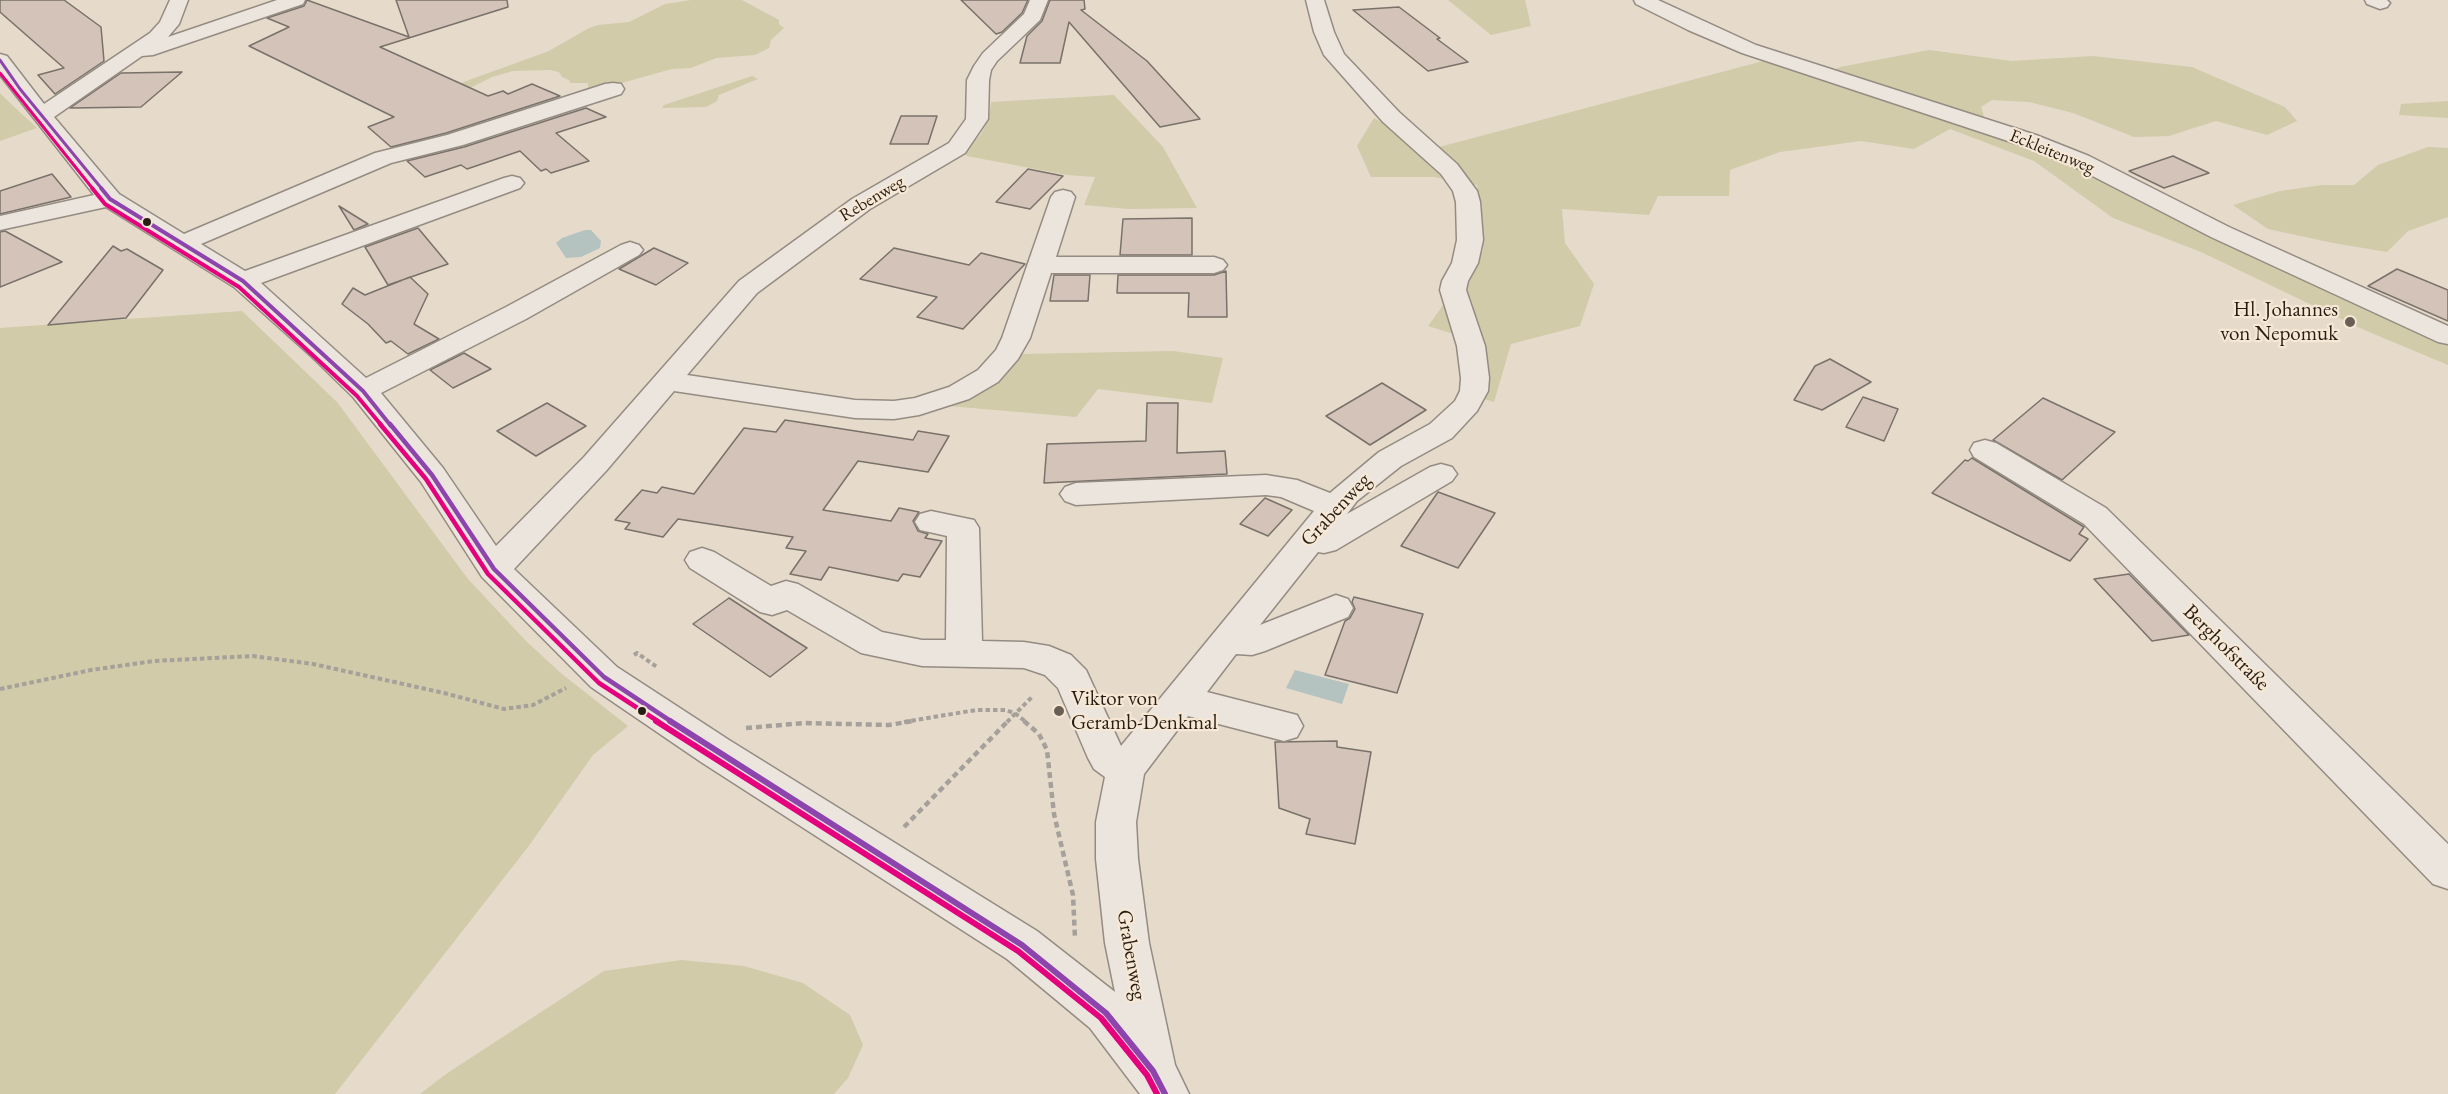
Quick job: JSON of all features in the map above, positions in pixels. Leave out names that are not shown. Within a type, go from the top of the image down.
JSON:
[{"type":"street","points":[[42,115],[164,31],[175,14],[179,0]]},
{"type":"street","points":[[130,56],[296,0]]},
{"type":"street","name":"Rebenweg","points":[[494,569],[596,464],[736,299],[763,274],[861,204],[957,148],[977,119],[978,80],[981,70],[990,57],[1033,15],[1040,0]]},
{"type":"street","name":"Grabenweg","points":[[1159,1082],[1127,943],[1117,859],[1116,822],[1125,771],[1143,744],[1334,507],[1368,474],[1441,431],[1467,405],[1474,391],[1475,378],[1471,345],[1453,290],[1455,281],[1466,263],[1470,240],[1468,202],[1465,191],[1449,169],[1381,107],[1334,55],[1324,32],[1315,0]]},
{"type":"street","name":"Eckleitenweg","points":[[1643,0],[1749,49],[2028,140],[2081,161],[2220,232],[2448,336]]},
{"type":"street","points":[[0,60],[110,199],[243,281],[363,391],[432,475],[494,569],[604,677],[715,751],[1022,945],[1106,1013],[1159,1082]]},
{"type":"street","points":[[181,244],[383,158],[455,140],[612,89]]},
{"type":"street","points":[[243,281],[512,183]]},
{"type":"street","points":[[666,381],[855,409],[894,410],[938,401],[974,386],[1000,366],[1016,338],[1063,197]]},
{"type":"street","points":[[0,224],[110,199]]},
{"type":"street","points":[[363,391],[516,313],[630,250]]},
{"type":"street","points":[[1040,265],[1214,265]]},
{"type":"street","name":"Berghofstraße","points":[[1985,450],[2095,516],[2448,871]]},
{"type":"street","points":[[1309,537],[1324,542],[1441,474]]},
{"type":"street","points":[[1076,494],[1266,485],[1286,487],[1334,507]]},
{"type":"street","points":[[931,522],[963,528],[964,654]]},
{"type":"street","points":[[702,560],[772,603],[786,593],[874,644],[922,653],[1039,657],[1058,665],[1073,680],[1107,758],[1125,771]]},
{"type":"street","points":[[1226,640],[1252,642],[1336,608]]},
{"type":"street","points":[[1179,699],[1284,726]]},
{"type":"path","points":[[0,689],[91,670],[154,661],[253,656],[313,664],[444,693],[504,709],[533,705],[575,684],[604,677]]},
{"type":"path","points":[[901,830],[1033,696]]},
{"type":"path","points":[[743,729],[804,723],[889,725],[975,710],[1006,710],[1016,714],[1039,734],[1047,750],[1053,814],[1073,895],[1075,945]]},
{"type":"shaded area","points":[[691,0],[742,0],[779,20],[779,24],[784,28],[771,40],[769,48],[755,55],[716,58],[691,68],[672,69],[607,87],[588,89],[588,83],[570,83],[559,72],[550,70],[513,71],[492,77],[470,88],[436,92],[549,51],[589,28],[629,22],[665,4]]},
{"type":"shaded area","points":[[1448,0],[1525,0],[1531,26],[1491,35]]},
{"type":"shaded area","points":[[1929,50],[2012,61],[2093,56],[2192,67],[2285,107],[2297,121],[2267,135],[2216,121],[2169,136],[2134,137],[2073,113],[2029,102],[1992,100],[1981,107],[1986,123],[2448,334],[2448,365],[2362,329],[2201,252],[2113,218],[2034,161],[1950,129],[1914,149],[1861,141],[1780,152],[1730,170],[1729,196],[1658,196],[1649,215],[1562,209],[1565,243],[1594,284],[1580,326],[1511,344],[1494,402],[1484,399],[1476,341],[1428,326],[1483,250],[1477,185],[1434,177],[1371,177],[1357,146],[1374,118],[1428,150],[1767,60],[1818,78],[1840,67]]},
{"type":"shaded area","points":[[752,76],[758,79],[719,95],[717,101],[706,107],[662,108],[664,105]]},
{"type":"shaded area","points":[[0,93],[9,102],[37,128],[0,141]]},
{"type":"shaded area","points":[[1114,95],[1163,147],[1197,208],[1128,209],[1084,205],[1095,177],[1067,175],[967,156],[964,153],[981,134],[989,119],[991,102]]},
{"type":"shaded area","points":[[2448,101],[2448,118],[2399,115],[2401,104]]},
{"type":"shaded area","points":[[2428,147],[2448,148],[2448,217],[2408,231],[2387,252],[2268,229],[2233,205],[2280,191],[2322,185],[2354,185],[2378,165]]},
{"type":"shaded area","points":[[591,230],[601,241],[600,248],[581,257],[566,258],[556,243],[562,238]]},
{"type":"shaded area","points":[[242,311],[337,402],[468,579],[526,641],[562,674],[628,726],[593,755],[528,847],[335,1094],[0,1094],[0,328]]},
{"type":"shaded area","points":[[1173,351],[1223,358],[1212,403],[1098,389],[1076,417],[949,406],[982,392],[998,380],[1020,354]]},
{"type":"shaded area","points":[[1295,670],[1349,684],[1342,704],[1286,688]]},
{"type":"shaded area","points":[[681,960],[744,966],[803,983],[850,1015],[863,1045],[848,1078],[834,1094],[420,1094],[446,1074],[604,971]]},
{"type":"building","points":[[0,0],[64,0],[101,27],[104,61],[55,94],[38,75],[64,68],[0,12]]},
{"type":"building","points":[[307,0],[409,37],[396,0],[507,0],[508,7],[380,47],[488,96],[503,91],[508,94],[532,84],[560,96],[446,133],[391,147],[368,127],[394,117],[249,46],[289,27],[267,18],[304,6]]},
{"type":"building","points":[[961,0],[1028,0],[1022,13],[1002,32],[996,34]]},
{"type":"building","points":[[1050,0],[1084,0],[1085,9],[1081,10],[1147,61],[1200,119],[1160,127],[1069,22],[1060,63],[1020,63],[1027,36],[1042,21]]},
{"type":"building","points":[[1399,7],[1468,62],[1428,71],[1353,10]]},
{"type":"building","points":[[182,72],[141,107],[70,108],[121,73]]},
{"type":"building","points":[[586,108],[606,117],[556,133],[589,161],[551,173],[546,169],[541,171],[520,151],[467,169],[461,165],[425,177],[407,161],[464,147]]},
{"type":"building","points":[[901,116],[937,116],[928,144],[890,144]]},
{"type":"building","points":[[2173,156],[2209,173],[2164,188],[2129,171]]},
{"type":"building","points":[[1028,169],[1063,176],[1030,209],[996,202]]},
{"type":"building","points":[[52,174],[71,197],[0,214],[0,191]]},
{"type":"building","points":[[339,206],[368,224],[354,230]]},
{"type":"building","points":[[1192,218],[1192,255],[1120,255],[1123,219]]},
{"type":"building","points":[[418,228],[448,264],[388,285],[365,247]]},
{"type":"building","points":[[5,231],[62,262],[0,287],[0,232]]},
{"type":"building","points":[[113,246],[121,251],[127,249],[163,270],[126,318],[48,325]]},
{"type":"building","points":[[654,248],[688,263],[656,285],[619,269]]},
{"type":"building","points":[[894,248],[969,265],[981,253],[1025,264],[963,329],[917,317],[937,297],[860,279]]},
{"type":"building","points":[[2397,269],[2448,290],[2448,321],[2368,286]]},
{"type":"building","points":[[1226,271],[1227,317],[1188,317],[1189,293],[1117,293],[1118,275],[1214,275]]},
{"type":"building","points":[[1054,275],[1090,275],[1088,301],[1050,301]]},
{"type":"building","points":[[410,277],[428,294],[414,324],[439,339],[408,354],[391,341],[386,343],[368,324],[342,304],[353,288],[365,295]]},
{"type":"building","points":[[464,353],[491,369],[453,388],[430,370]]},
{"type":"building","points":[[1830,359],[1871,382],[1822,410],[1794,400],[1815,366]]},
{"type":"building","points":[[1382,383],[1426,410],[1370,445],[1326,416]]},
{"type":"building","points":[[1863,397],[1898,409],[1884,441],[1846,427]]},
{"type":"building","points":[[2043,398],[2115,432],[2062,480],[1993,440]]},
{"type":"building","points":[[547,403],[586,426],[536,456],[497,431]]},
{"type":"building","points":[[1147,403],[1178,403],[1177,453],[1225,451],[1227,474],[1044,483],[1047,444],[1146,441]]},
{"type":"building","points":[[785,420],[913,440],[918,431],[949,436],[928,472],[858,461],[823,510],[891,521],[899,508],[919,512],[913,521],[918,531],[928,534],[925,538],[942,541],[920,577],[903,574],[898,581],[829,567],[821,580],[790,574],[806,551],[786,548],[793,537],[678,519],[663,537],[625,529],[630,523],[615,520],[642,490],[657,493],[662,487],[694,494],[744,428],[776,432]]},
{"type":"building","points":[[1972,458],[2084,527],[2079,534],[2088,539],[2070,561],[1932,493],[1965,460]]},
{"type":"building","points":[[1438,492],[1495,513],[1458,568],[1401,546]]},
{"type":"building","points":[[1265,498],[1292,510],[1268,536],[1240,524]]},
{"type":"building","points":[[2129,574],[2189,635],[2152,641],[2094,579]]},
{"type":"building","points":[[1354,597],[1423,614],[1397,693],[1325,675],[1345,621],[1350,618],[1355,609],[1352,602]]},
{"type":"building","points":[[729,598],[807,648],[770,677],[693,624]]},
{"type":"building","points":[[1337,741],[1337,747],[1371,752],[1355,844],[1306,834],[1310,819],[1279,808],[1275,742]]},
{"type":"transit line","points":[[0,60],[20,89],[110,199],[243,281],[363,391],[432,475],[494,569],[604,677],[715,751],[1022,945],[1106,1013],[1153,1071],[1165,1094]]},
{"type":"transit line","points":[[0,73],[105,204],[239,287],[357,396],[426,479],[488,574],[599,683],[711,757],[1018,951],[1101,1018],[1147,1075],[1157,1094]]},
{"type":"place","name":"Hl. Johannes von Nepomuk","points":[[2350,322]]},
{"type":"place","name":"Viktor von Geramb-Denkmal","points":[[1059,711]]}]
